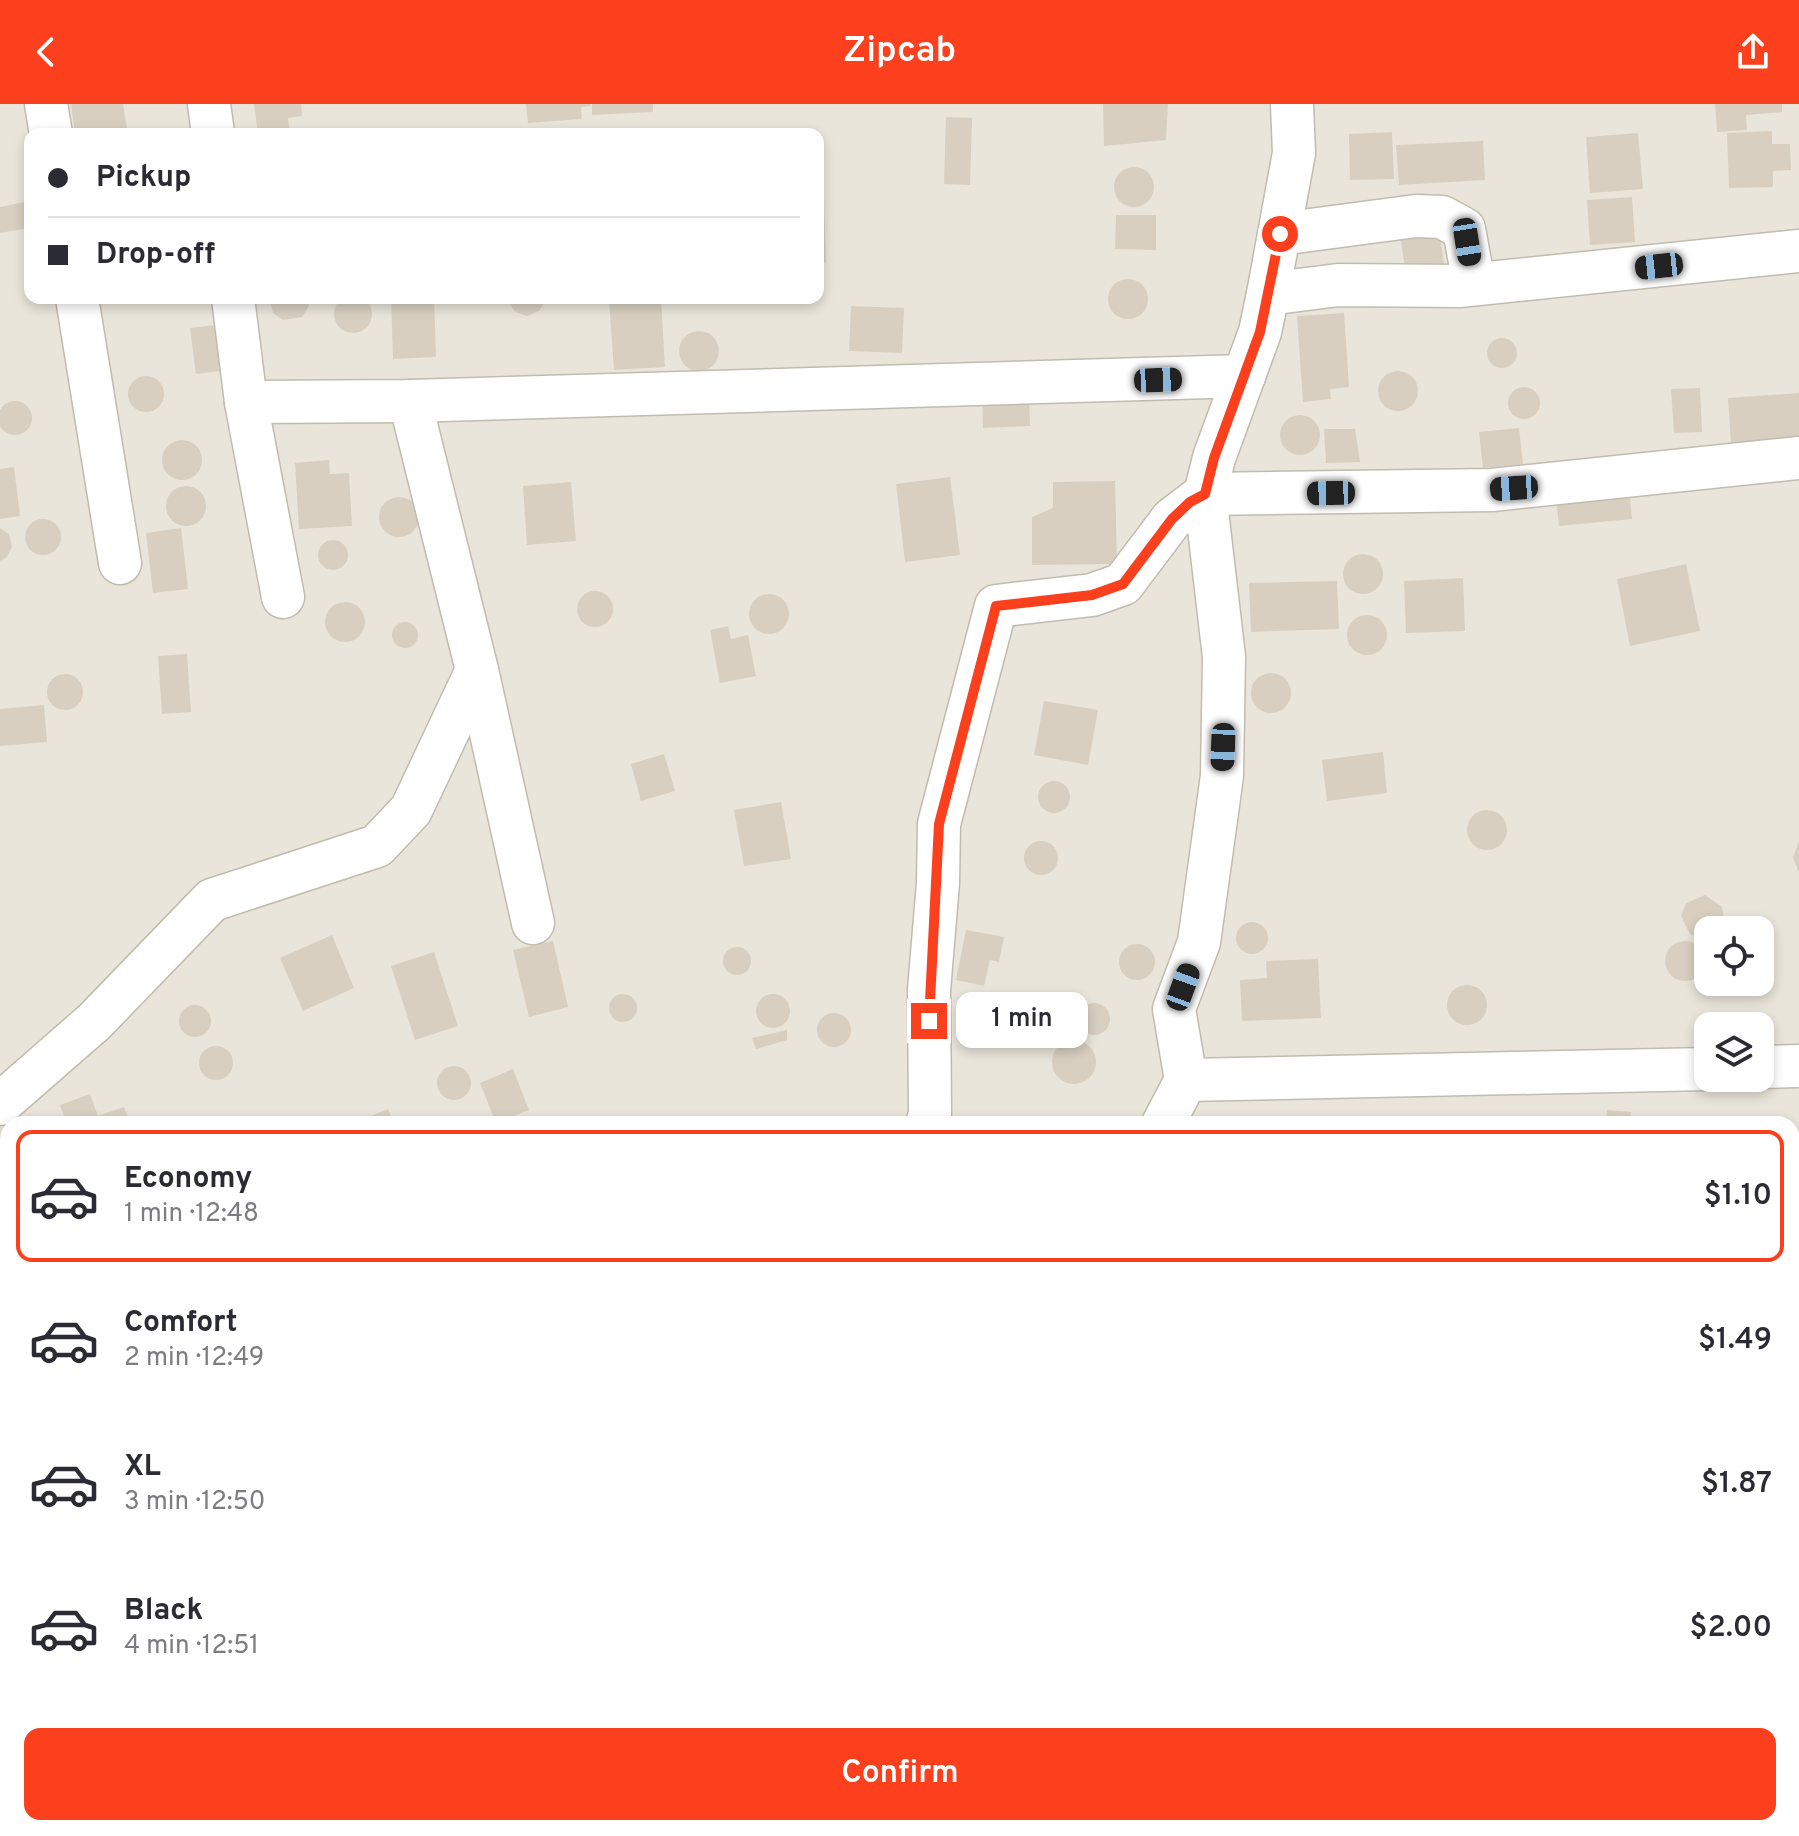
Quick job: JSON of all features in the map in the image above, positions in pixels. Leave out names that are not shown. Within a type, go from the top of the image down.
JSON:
[{"type":"street","points":[[46,104],[50,128]]},
{"type":"street","points":[[209,104],[212,128]]},
{"type":"street","points":[[1167,1116],[1186,1080],[1174,1009],[1199,942],[1222,776],[1224,657],[1205,494],[1268,294],[1294,153],[1292,104]]},
{"type":"street","points":[[1280,234],[1416,216],[1442,217],[1464,229],[1474,284]]},
{"type":"street","points":[[1268,294],[1338,285],[1474,284],[1799,251]]},
{"type":"street","points":[[78,304],[120,563]]},
{"type":"street","points":[[234,304],[246,402],[283,597]]},
{"type":"street","points":[[246,402],[410,401],[1244,376]]},
{"type":"street","points":[[410,401],[477,670],[533,923]]},
{"type":"street","points":[[929,1116],[929,990],[938,883],[939,824],[996,606],[1092,595],[1123,584],[1172,519],[1190,502],[1205,494],[1492,490],[1799,458]]},
{"type":"street","points":[[0,1104],[94,1022],[212,900],[377,846],[411,810],[477,670]]},
{"type":"street","points":[[1774,1067],[1799,1066]]},
{"type":"street","points":[[1186,1080],[1694,1069]]},
{"type":"shaded area","points":[[0,104],[1799,104],[1799,1116],[0,1116]]},
{"type":"building","points":[[71,104],[123,104],[127,128],[74,128]]},
{"type":"building","points":[[254,104],[301,104],[302,116],[288,118],[289,128],[257,128]]},
{"type":"building","points":[[526,104],[590,106],[581,107],[582,119],[528,123]]},
{"type":"building","points":[[592,104],[653,104],[653,112],[592,115]]},
{"type":"building","points":[[1103,104],[1168,104],[1166,140],[1104,146]]},
{"type":"building","points":[[1715,104],[1782,104],[1782,112],[1746,115],[1747,130],[1717,132]]},
{"type":"building","points":[[946,117],[972,118],[970,185],[944,184]]},
{"type":"building","points":[[1772,131],[1772,144],[1790,144],[1791,170],[1773,171],[1773,187],[1729,188],[1727,133]]},
{"type":"building","points":[[1392,132],[1394,179],[1350,180],[1349,134]]},
{"type":"building","points":[[1638,133],[1643,189],[1590,193],[1586,137]]},
{"type":"building","points":[[1483,141],[1485,180],[1399,185],[1396,145]]},
{"type":"building","points":[[1134,167],[1148,173],[1154,187],[1148,201],[1134,207],[1120,201],[1114,187],[1120,173]]},
{"type":"building","points":[[1632,197],[1635,242],[1590,245],[1587,200]]},
{"type":"building","points":[[24,202],[24,229],[0,233],[0,207]]},
{"type":"building","points":[[824,202],[826,262],[824,262]]},
{"type":"building","points":[[1116,215],[1156,215],[1156,250],[1115,249]]},
{"type":"building","points":[[1439,228],[1444,264],[1405,269],[1400,233]]},
{"type":"building","points":[[1128,279],[1142,285],[1148,299],[1142,313],[1128,319],[1114,313],[1108,299],[1114,285]]},
{"type":"building","points":[[271,304],[309,304],[302,317],[283,320],[273,313]]},
{"type":"building","points":[[337,304],[369,304],[371,321],[360,332],[346,332],[335,321]]},
{"type":"building","points":[[391,304],[434,304],[436,357],[393,359]]},
{"type":"building","points":[[510,304],[543,304],[539,311],[527,316],[515,312]]},
{"type":"building","points":[[609,304],[661,304],[665,367],[614,370]]},
{"type":"building","points":[[851,306],[904,308],[902,353],[849,351]]},
{"type":"building","points":[[1344,313],[1349,387],[1330,389],[1331,399],[1303,402],[1297,316]]},
{"type":"building","points":[[224,324],[229,370],[196,374],[190,328]]},
{"type":"building","points":[[699,331],[713,337],[719,351],[713,365],[699,371],[685,365],[679,351],[685,337]]},
{"type":"building","points":[[1502,338],[1513,342],[1517,353],[1513,364],[1502,368],[1491,364],[1487,353],[1491,342]]},
{"type":"building","points":[[1398,371],[1412,377],[1418,391],[1412,405],[1398,411],[1384,405],[1378,391],[1384,377]]},
{"type":"building","points":[[146,376],[158,382],[164,394],[158,406],[146,412],[134,406],[128,394],[134,382]]},
{"type":"building","points":[[1524,387],[1535,392],[1540,403],[1535,414],[1524,419],[1513,414],[1508,403],[1513,392]]},
{"type":"building","points":[[1700,388],[1702,432],[1674,433],[1671,389]]},
{"type":"building","points":[[1029,390],[1030,426],[983,428],[982,392]]},
{"type":"building","points":[[1799,393],[1799,439],[1731,444],[1728,398]]},
{"type":"building","points":[[8,402],[22,402],[31,411],[31,425],[22,434],[8,434],[-1,425],[-1,411]]},
{"type":"building","points":[[1300,415],[1314,421],[1320,435],[1314,449],[1300,455],[1286,449],[1280,435],[1286,421]]},
{"type":"building","points":[[1519,428],[1523,464],[1483,468],[1479,432]]},
{"type":"building","points":[[1324,429],[1355,429],[1360,462],[1326,463]]},
{"type":"building","points":[[182,440],[196,446],[202,460],[196,474],[182,480],[168,474],[162,460],[168,446]]},
{"type":"building","points":[[329,460],[330,474],[349,473],[352,526],[299,529],[295,463]]},
{"type":"building","points":[[14,467],[20,516],[0,519],[0,469]]},
{"type":"building","points":[[950,477],[960,555],[905,562],[896,484]]},
{"type":"building","points":[[1115,481],[1117,564],[1032,565],[1032,517],[1053,508],[1053,482]]},
{"type":"building","points":[[571,482],[576,541],[527,545],[523,486]]},
{"type":"building","points":[[186,486],[200,492],[206,506],[200,520],[186,526],[172,520],[166,506],[172,492]]},
{"type":"building","points":[[1629,488],[1632,519],[1559,526],[1556,495]]},
{"type":"building","points":[[399,497],[413,503],[419,517],[413,531],[399,537],[385,531],[379,517],[385,503]]},
{"type":"building","points":[[43,519],[56,524],[61,537],[56,550],[43,555],[30,550],[25,537],[30,524]]},
{"type":"building","points":[[0,528],[9,534],[12,546],[7,557],[0,561]]},
{"type":"building","points":[[181,528],[188,589],[153,593],[146,533]]},
{"type":"building","points":[[333,540],[344,544],[348,555],[344,566],[333,570],[322,566],[318,555],[322,544]]},
{"type":"building","points":[[1363,554],[1377,560],[1383,574],[1377,588],[1363,594],[1349,588],[1343,574],[1349,560]]},
{"type":"building","points":[[1686,564],[1700,631],[1630,646],[1617,579]]},
{"type":"building","points":[[1463,578],[1465,631],[1406,633],[1404,581]]},
{"type":"building","points":[[1337,581],[1339,629],[1251,632],[1249,583]]},
{"type":"building","points":[[595,591],[608,596],[613,609],[608,622],[595,627],[582,622],[577,609],[582,596]]},
{"type":"building","points":[[769,594],[783,600],[789,614],[783,628],[769,634],[755,628],[749,614],[755,600]]},
{"type":"building","points":[[345,602],[359,608],[365,622],[359,636],[345,642],[331,636],[325,622],[331,608]]},
{"type":"building","points":[[1367,615],[1381,621],[1387,635],[1381,649],[1367,655],[1353,649],[1347,635],[1353,621]]},
{"type":"building","points":[[405,622],[414,626],[418,635],[414,644],[405,648],[396,644],[392,635],[396,626]]},
{"type":"building","points":[[728,626],[731,639],[748,635],[756,676],[720,683],[710,630]]},
{"type":"building","points":[[187,654],[191,712],[162,714],[158,656]]},
{"type":"building","points":[[1271,673],[1285,679],[1291,693],[1285,707],[1271,713],[1257,707],[1251,693],[1257,679]]},
{"type":"building","points":[[65,674],[78,679],[83,692],[78,705],[65,710],[52,705],[47,692],[52,679]]},
{"type":"building","points":[[1044,701],[1098,710],[1088,765],[1034,755]]},
{"type":"building","points":[[44,705],[47,742],[0,746],[0,709]]},
{"type":"building","points":[[1383,752],[1387,793],[1327,801],[1322,760]]},
{"type":"building","points":[[664,754],[675,791],[641,801],[631,764]]},
{"type":"building","points":[[1054,781],[1065,786],[1070,797],[1065,808],[1054,813],[1043,808],[1038,797],[1043,786]]},
{"type":"building","points":[[781,802],[791,859],[744,866],[734,810]]},
{"type":"building","points":[[1487,810],[1501,816],[1507,830],[1501,844],[1487,850],[1473,844],[1467,830],[1473,816]]},
{"type":"building","points":[[1041,841],[1053,846],[1058,858],[1053,870],[1041,875],[1029,870],[1024,858],[1029,846]]},
{"type":"building","points":[[1799,841],[1799,873],[1793,857]]},
{"type":"building","points":[[1705,895],[1722,907],[1723,916],[1694,916],[1694,935],[1690,934],[1681,916],[1686,903]]},
{"type":"building","points":[[1252,922],[1263,927],[1268,938],[1263,949],[1252,954],[1241,949],[1236,938],[1241,927]]},
{"type":"building","points":[[966,930],[1004,937],[999,962],[990,960],[984,986],[956,980]]},
{"type":"building","points":[[332,935],[354,988],[303,1011],[280,958]]},
{"type":"building","points":[[553,941],[568,1007],[529,1017],[513,950]]},
{"type":"building","points":[[1677,942],[1693,942],[1694,979],[1677,980],[1666,969],[1666,953]]},
{"type":"building","points":[[1137,944],[1150,949],[1155,962],[1150,975],[1137,980],[1124,975],[1119,962],[1124,949]]},
{"type":"building","points":[[737,947],[747,951],[751,961],[747,971],[737,975],[727,971],[723,961],[727,951]]},
{"type":"building","points":[[434,952],[458,1026],[415,1040],[391,966]]},
{"type":"building","points":[[1318,959],[1321,1018],[1242,1021],[1240,980],[1267,978],[1266,961]]},
{"type":"building","points":[[1467,985],[1481,991],[1487,1005],[1481,1019],[1467,1025],[1453,1019],[1447,1005],[1453,991]]},
{"type":"building","points":[[623,994],[633,998],[637,1008],[633,1018],[623,1022],[613,1018],[609,1008],[613,998]]},
{"type":"building","points":[[773,994],[785,999],[790,1011],[785,1023],[773,1028],[761,1023],[756,1011],[761,999]]},
{"type":"building","points":[[1094,1003],[1105,1008],[1110,1019],[1105,1030],[1094,1035],[1083,1030],[1078,1019],[1083,1008]]},
{"type":"building","points":[[195,1005],[206,1010],[211,1021],[206,1032],[195,1037],[184,1032],[179,1021],[184,1010]]},
{"type":"building","points":[[834,1013],[846,1018],[851,1030],[846,1042],[834,1047],[822,1042],[817,1030],[822,1018]]},
{"type":"building","points":[[787,1030],[787,1040],[756,1049],[752,1038]]},
{"type":"building","points":[[1074,1040],[1089,1047],[1096,1062],[1089,1077],[1074,1084],[1059,1077],[1052,1062],[1059,1047]]},
{"type":"building","points":[[216,1046],[228,1051],[233,1063],[228,1075],[216,1080],[204,1075],[199,1063],[204,1051]]},
{"type":"building","points":[[454,1066],[466,1071],[471,1083],[466,1095],[454,1100],[442,1095],[437,1083],[442,1071]]},
{"type":"building","points":[[513,1069],[529,1110],[514,1116],[493,1116],[480,1083]]},
{"type":"building","points":[[90,1094],[98,1116],[64,1116],[60,1105]]},
{"type":"building","points":[[124,1107],[127,1116],[98,1116]]},
{"type":"building","points":[[388,1109],[391,1116],[371,1116]]},
{"type":"building","points":[[1607,1110],[1631,1112],[1631,1116],[1607,1116]]},
{"type":"route","points":[[929,1021],[939,824],[996,606],[1092,595],[1123,584],[1172,519],[1190,502],[1205,494],[1214,458],[1260,332],[1280,234]]}]
